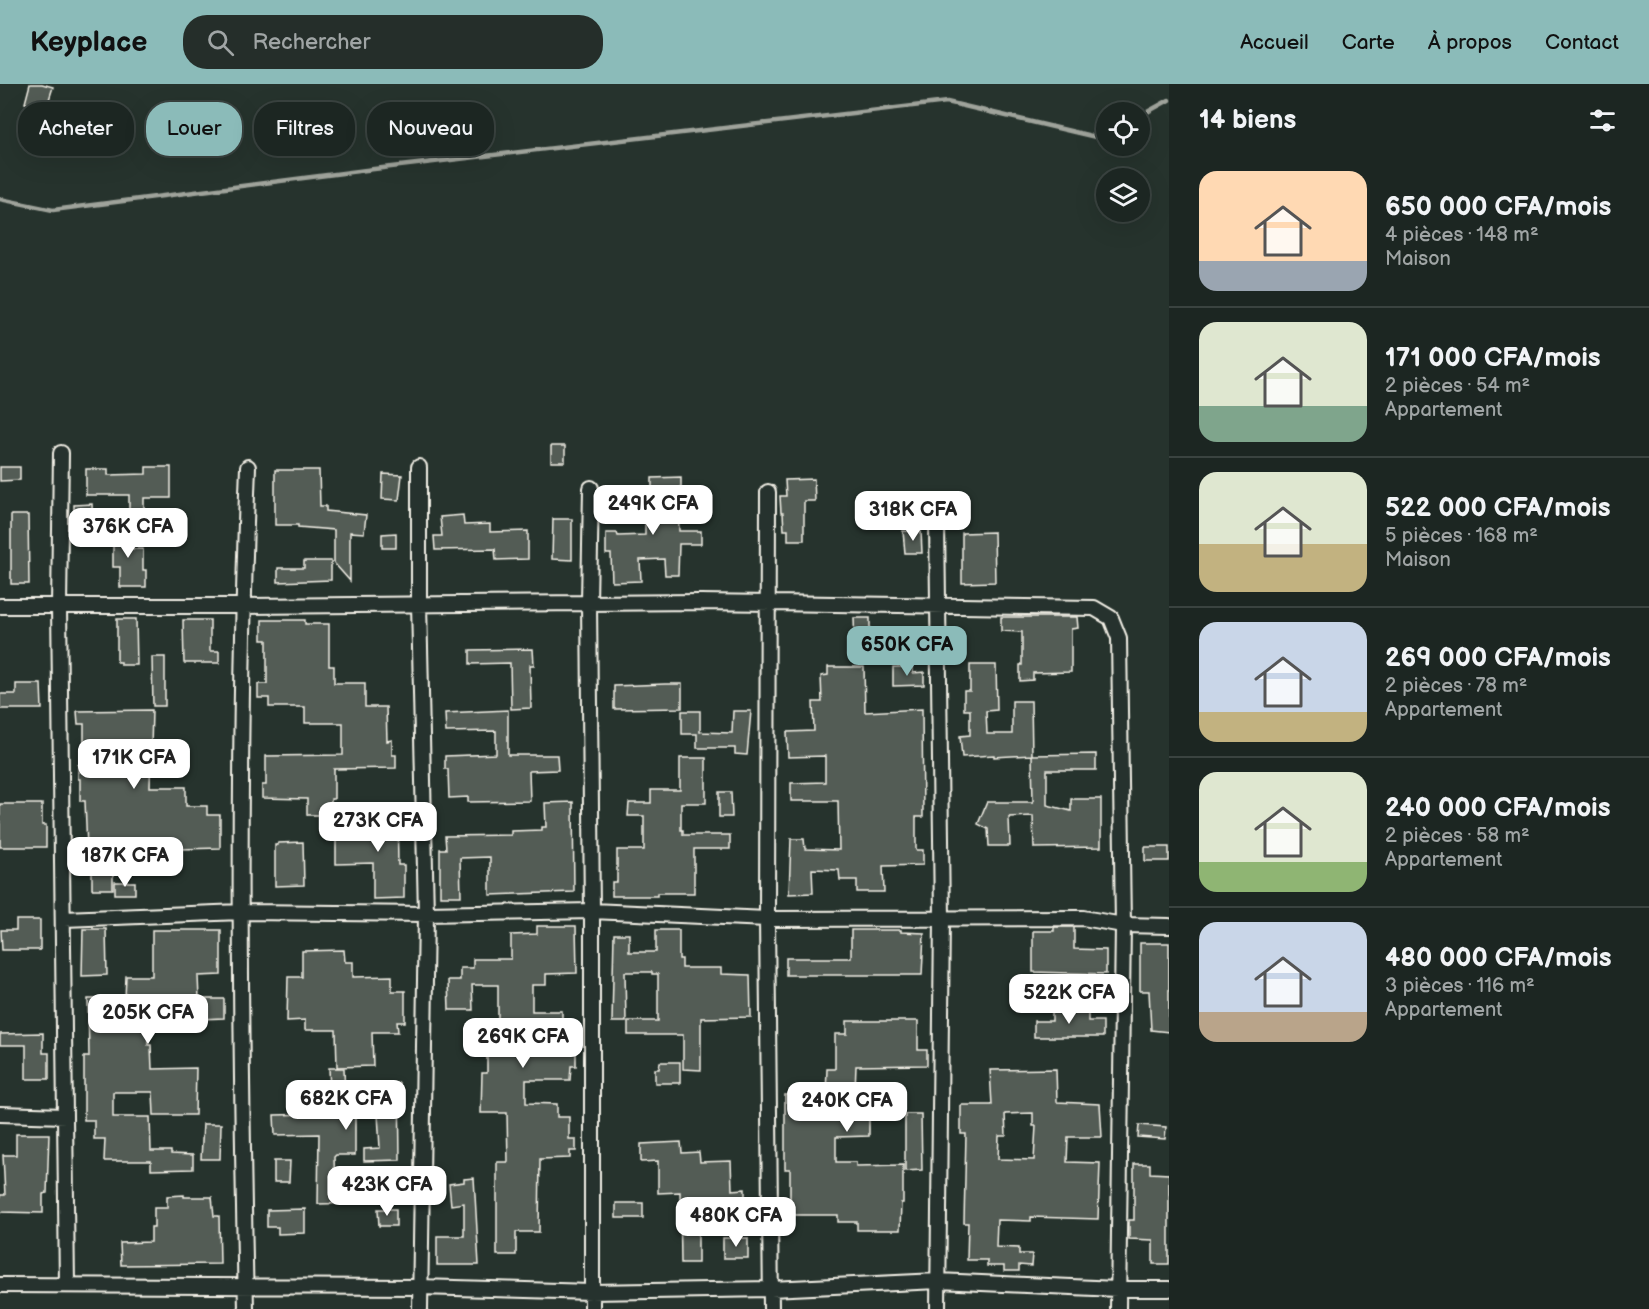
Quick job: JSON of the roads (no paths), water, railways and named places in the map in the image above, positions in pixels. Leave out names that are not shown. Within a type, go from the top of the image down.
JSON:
[{"type":"street","points":[[61,453],[59,606],[67,1285]]},
{"type":"street","points":[[246,1309],[241,912],[243,606],[248,466]]},
{"type":"street","points":[[419,467],[419,603],[426,914],[420,1309]]},
{"type":"street","points":[[591,488],[589,603],[592,1309]]},
{"type":"street","points":[[768,492],[767,918],[771,1309]]},
{"type":"street","points":[[937,522],[942,918],[939,1309]]},
{"type":"street","points":[[0,606],[768,603],[1094,608],[1111,618],[1119,638],[1123,925],[1118,1309]]},
{"type":"street","points":[[64,919],[241,912],[426,914],[592,911],[767,918],[1083,918],[1123,925],[1169,926]]},
{"type":"street","points":[[0,1114],[64,1116]]},
{"type":"street","points":[[0,1285],[420,1287],[591,1292],[771,1289],[938,1281],[1169,1290]]},
{"type":"waterway","points":[[1150,110],[1169,100]]},
{"type":"waterway","points":[[0,199],[53,210],[374,169],[947,102],[1096,137]]}]
